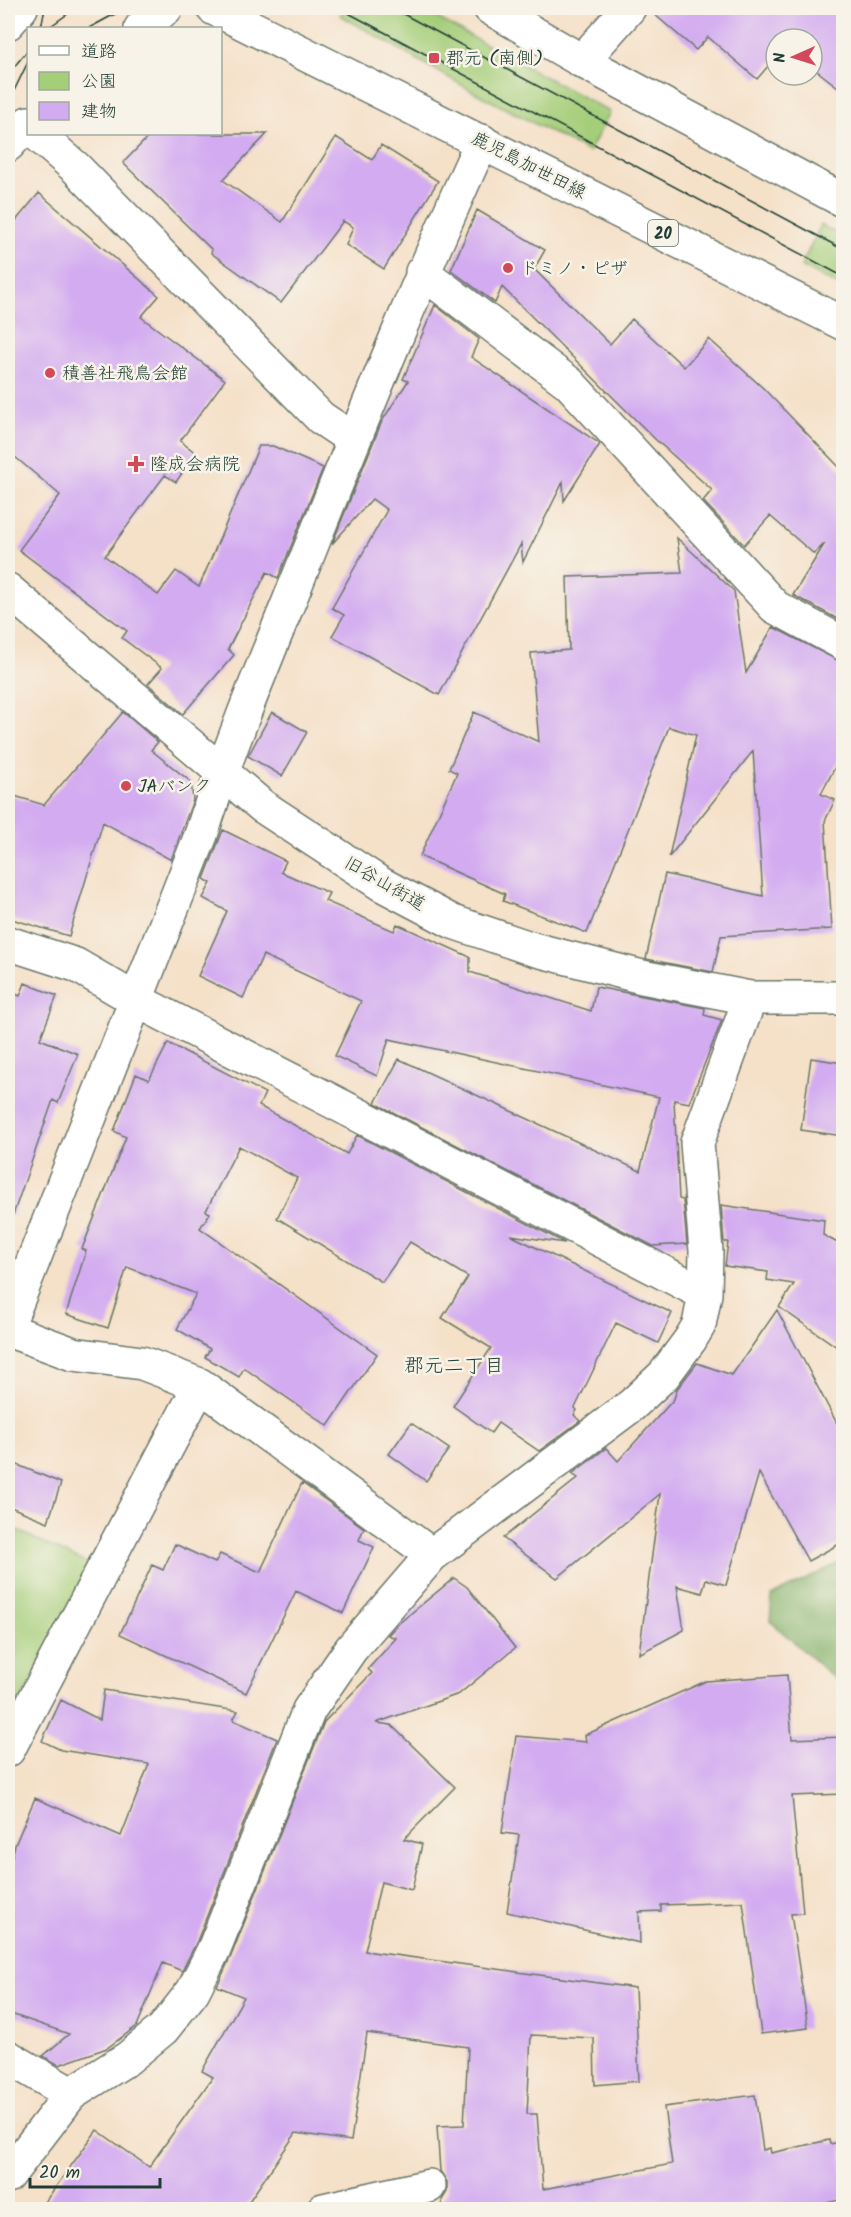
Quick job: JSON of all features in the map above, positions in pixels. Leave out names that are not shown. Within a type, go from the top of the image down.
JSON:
[{"type":"street","points":[[8,22],[21,8]]},
{"type":"street","points":[[142,27],[166,8]]},
{"type":"street","name":"鹿児島加世田線","points":[[213,8],[483,141],[843,324]]},
{"type":"street","points":[[490,8],[582,61],[843,201]]},
{"type":"street","points":[[582,61],[629,8]]},
{"type":"street","points":[[31,135],[76,168],[321,418],[354,440]]},
{"type":"street","points":[[8,1325],[201,835],[222,770],[354,440],[422,272],[483,141]]},
{"type":"street","points":[[422,272],[569,383],[775,607],[843,644]]},
{"type":"street","name":"旧谷山街道","points":[[8,590],[262,806],[381,884],[453,922],[533,949],[642,977],[750,998],[843,998]]},
{"type":"street","points":[[8,943],[76,965],[136,1000],[705,1294]]},
{"type":"street","points":[[8,2176],[71,2094],[128,2058],[163,2029],[193,1991],[214,1950],[309,1710],[351,1649],[432,1555],[632,1405],[664,1375],[699,1325],[705,1294],[706,1251],[697,1143],[750,998]]},
{"type":"street","points":[[8,1330],[73,1354],[142,1363],[200,1386],[432,1555]]},
{"type":"street","points":[[8,1750],[200,1386]]},
{"type":"street","points":[[8,2056],[71,2094]]},
{"type":"street","points":[[323,2210],[429,2186]]},
{"type":"green space","points":[[345,8],[419,8],[610,112],[589,152],[474,92],[340,15]]},
{"type":"green space","points":[[821,225],[843,237],[843,288],[801,266]]},
{"type":"green space","points":[[8,1526],[90,1565],[8,1726]]},
{"type":"green space","points":[[844,1561],[843,1686],[770,1621],[772,1596]]},
{"type":"building","points":[[647,8],[843,8],[843,91],[824,76],[824,27],[764,27],[764,71],[757,79],[708,37],[696,50]]},
{"type":"building","points":[[267,134],[223,180],[282,222],[336,137],[372,160],[381,145],[438,181],[384,269],[346,245],[353,227],[343,221],[281,303],[211,253],[212,250],[123,163],[150,135]]},
{"type":"building","points":[[39,193],[159,296],[141,317],[225,380],[180,441],[196,453],[176,482],[165,475],[105,556],[158,595],[176,571],[199,587],[259,446],[273,446],[323,468],[278,578],[267,572],[228,649],[234,655],[183,714],[148,684],[162,668],[122,638],[127,631],[19,550],[60,495],[8,451],[8,230]]},
{"type":"building","points":[[477,210],[545,250],[534,269],[610,344],[632,319],[684,367],[709,339],[763,388],[843,471],[843,622],[793,595],[825,543],[814,554],[770,516],[744,545],[703,501],[712,490],[656,440],[502,287],[495,303],[451,270]]},
{"type":"building","points":[[435,305],[479,339],[471,357],[600,444],[564,501],[563,482],[523,562],[521,544],[439,695],[332,636],[344,615],[332,608],[387,510],[372,499],[332,544],[382,421],[408,381],[403,379]]},
{"type":"building","points":[[677,538],[734,591],[746,673],[773,627],[843,663],[843,752],[821,794],[835,800],[825,821],[832,929],[721,936],[713,972],[646,959],[665,874],[763,896],[753,751],[669,857],[696,735],[669,727],[587,933],[503,901],[505,894],[420,856],[457,773],[449,769],[474,712],[539,742],[531,653],[569,650],[567,577],[682,573]]},
{"type":"building","points":[[123,712],[158,742],[151,750],[191,782],[193,800],[171,860],[103,822],[69,936],[8,918],[8,794],[44,805]]},
{"type":"building","points":[[272,712],[307,732],[282,776],[248,756]]},
{"type":"building","points":[[223,830],[286,861],[281,872],[329,893],[325,901],[394,931],[397,924],[470,957],[470,972],[591,1011],[596,987],[705,1008],[704,1015],[722,1020],[689,1103],[674,1100],[679,1199],[683,1200],[687,1244],[653,1246],[375,1103],[399,1059],[640,1171],[659,1097],[389,1039],[377,1076],[335,1056],[361,1001],[263,955],[243,998],[198,976],[227,911],[203,898],[211,883],[204,879]]},
{"type":"building","points":[[25,983],[57,996],[40,1039],[78,1054],[58,1103],[53,1100],[13,1215],[8,1214],[8,991],[20,996]]},
{"type":"building","points":[[168,1043],[265,1093],[259,1106],[347,1154],[357,1135],[565,1243],[510,1235],[672,1313],[658,1343],[616,1323],[575,1408],[577,1410],[574,1415],[580,1421],[539,1451],[498,1423],[491,1433],[453,1406],[491,1348],[442,1318],[468,1277],[410,1242],[382,1282],[277,1218],[297,1178],[239,1146],[206,1211],[210,1213],[200,1228],[377,1354],[328,1426],[244,1368],[239,1377],[205,1357],[210,1349],[177,1329],[196,1294],[127,1267],[108,1328],[66,1314],[86,1251],[82,1249],[126,1137],[114,1131],[136,1074],[149,1080]]},
{"type":"building","points":[[811,1058],[843,1063],[843,1136],[801,1130]]},
{"type":"building","points":[[721,1205],[824,1220],[823,1235],[843,1246],[843,1351],[779,1307],[794,1284],[767,1280],[768,1272],[725,1266],[728,1242],[724,1242]]},
{"type":"building","points":[[777,1310],[843,1435],[843,1542],[808,1561],[759,1473],[726,1585],[706,1579],[702,1593],[677,1586],[684,1630],[639,1654],[660,1494],[557,1578],[503,1538],[578,1478],[572,1474],[606,1448],[618,1461],[674,1399],[677,1389],[697,1363],[732,1375]]},
{"type":"building","points":[[411,1423],[449,1449],[426,1481],[389,1454]]},
{"type":"building","points":[[8,1461],[61,1483],[48,1522],[8,1506]]},
{"type":"building","points":[[302,1483],[364,1528],[359,1540],[374,1547],[343,1613],[296,1591],[246,1693],[120,1634],[152,1565],[163,1570],[175,1544],[215,1563],[220,1554],[260,1572]]},
{"type":"building","points":[[454,1578],[467,1587],[515,1648],[459,1694],[376,1723],[391,1725],[455,1787],[404,1839],[422,1844],[412,1890],[381,1882],[365,1951],[635,1988],[639,2081],[595,2085],[594,2038],[531,2035],[527,2114],[537,2114],[543,2189],[672,2164],[664,2107],[755,2095],[763,2150],[770,2148],[771,2153],[829,2140],[830,2144],[843,2141],[843,2199],[798,2210],[443,2210],[442,2200],[447,2192],[447,2182],[440,2171],[437,2126],[464,2125],[468,2047],[367,2033],[351,2141],[296,2133],[243,2210],[39,2210],[97,2130],[149,2167],[213,2077],[202,2071],[244,1997],[217,1986],[324,1722],[372,1673],[368,1669],[396,1638],[388,1635]]},
{"type":"building","points":[[787,1675],[792,1739],[843,1737],[843,1794],[792,1796],[803,1913],[791,1914],[808,2028],[761,2034],[743,1902],[661,1905],[661,1911],[639,1912],[640,1943],[507,1912],[519,1835],[502,1833],[516,1736],[586,1742],[585,1735],[706,1681]]},
{"type":"building","points":[[104,1690],[238,1711],[233,1720],[277,1739],[197,1941],[182,1971],[163,1963],[137,2026],[107,2048],[59,2065],[43,2056],[69,2034],[8,2013],[8,1871],[15,1845],[35,1798],[121,1836],[149,1764],[61,1750],[42,1741],[61,1700],[100,1720]]},
{"type":"tram line","points":[[8,39],[15,8]]},
{"type":"tram line","points":[[41,27],[45,8]]},
{"type":"tram line","points":[[49,27],[76,8]]},
{"type":"tram line","points":[[91,27],[126,8]]},
{"type":"tram line","points":[[339,8],[844,277]]},
{"type":"tram line","points":[[392,8],[844,250]]},
{"type":"tram line","points":[[8,74],[27,51]]},
{"type":"tram line","points":[[8,103],[27,64]]},
{"type":"place","name":"郡元 (南側)","points":[[434,58]]},
{"type":"place","name":"ドミノ・ピザ","points":[[508,268]]},
{"type":"place","name":"積善社飛鳥会館","points":[[50,373]]},
{"type":"place","name":"隆成会病院","points":[[136,464]]},
{"type":"place","name":"JAバンク","points":[[126,786]]},
{"type":"district","name":"郡元二丁目","points":[[454,1365]]}]
